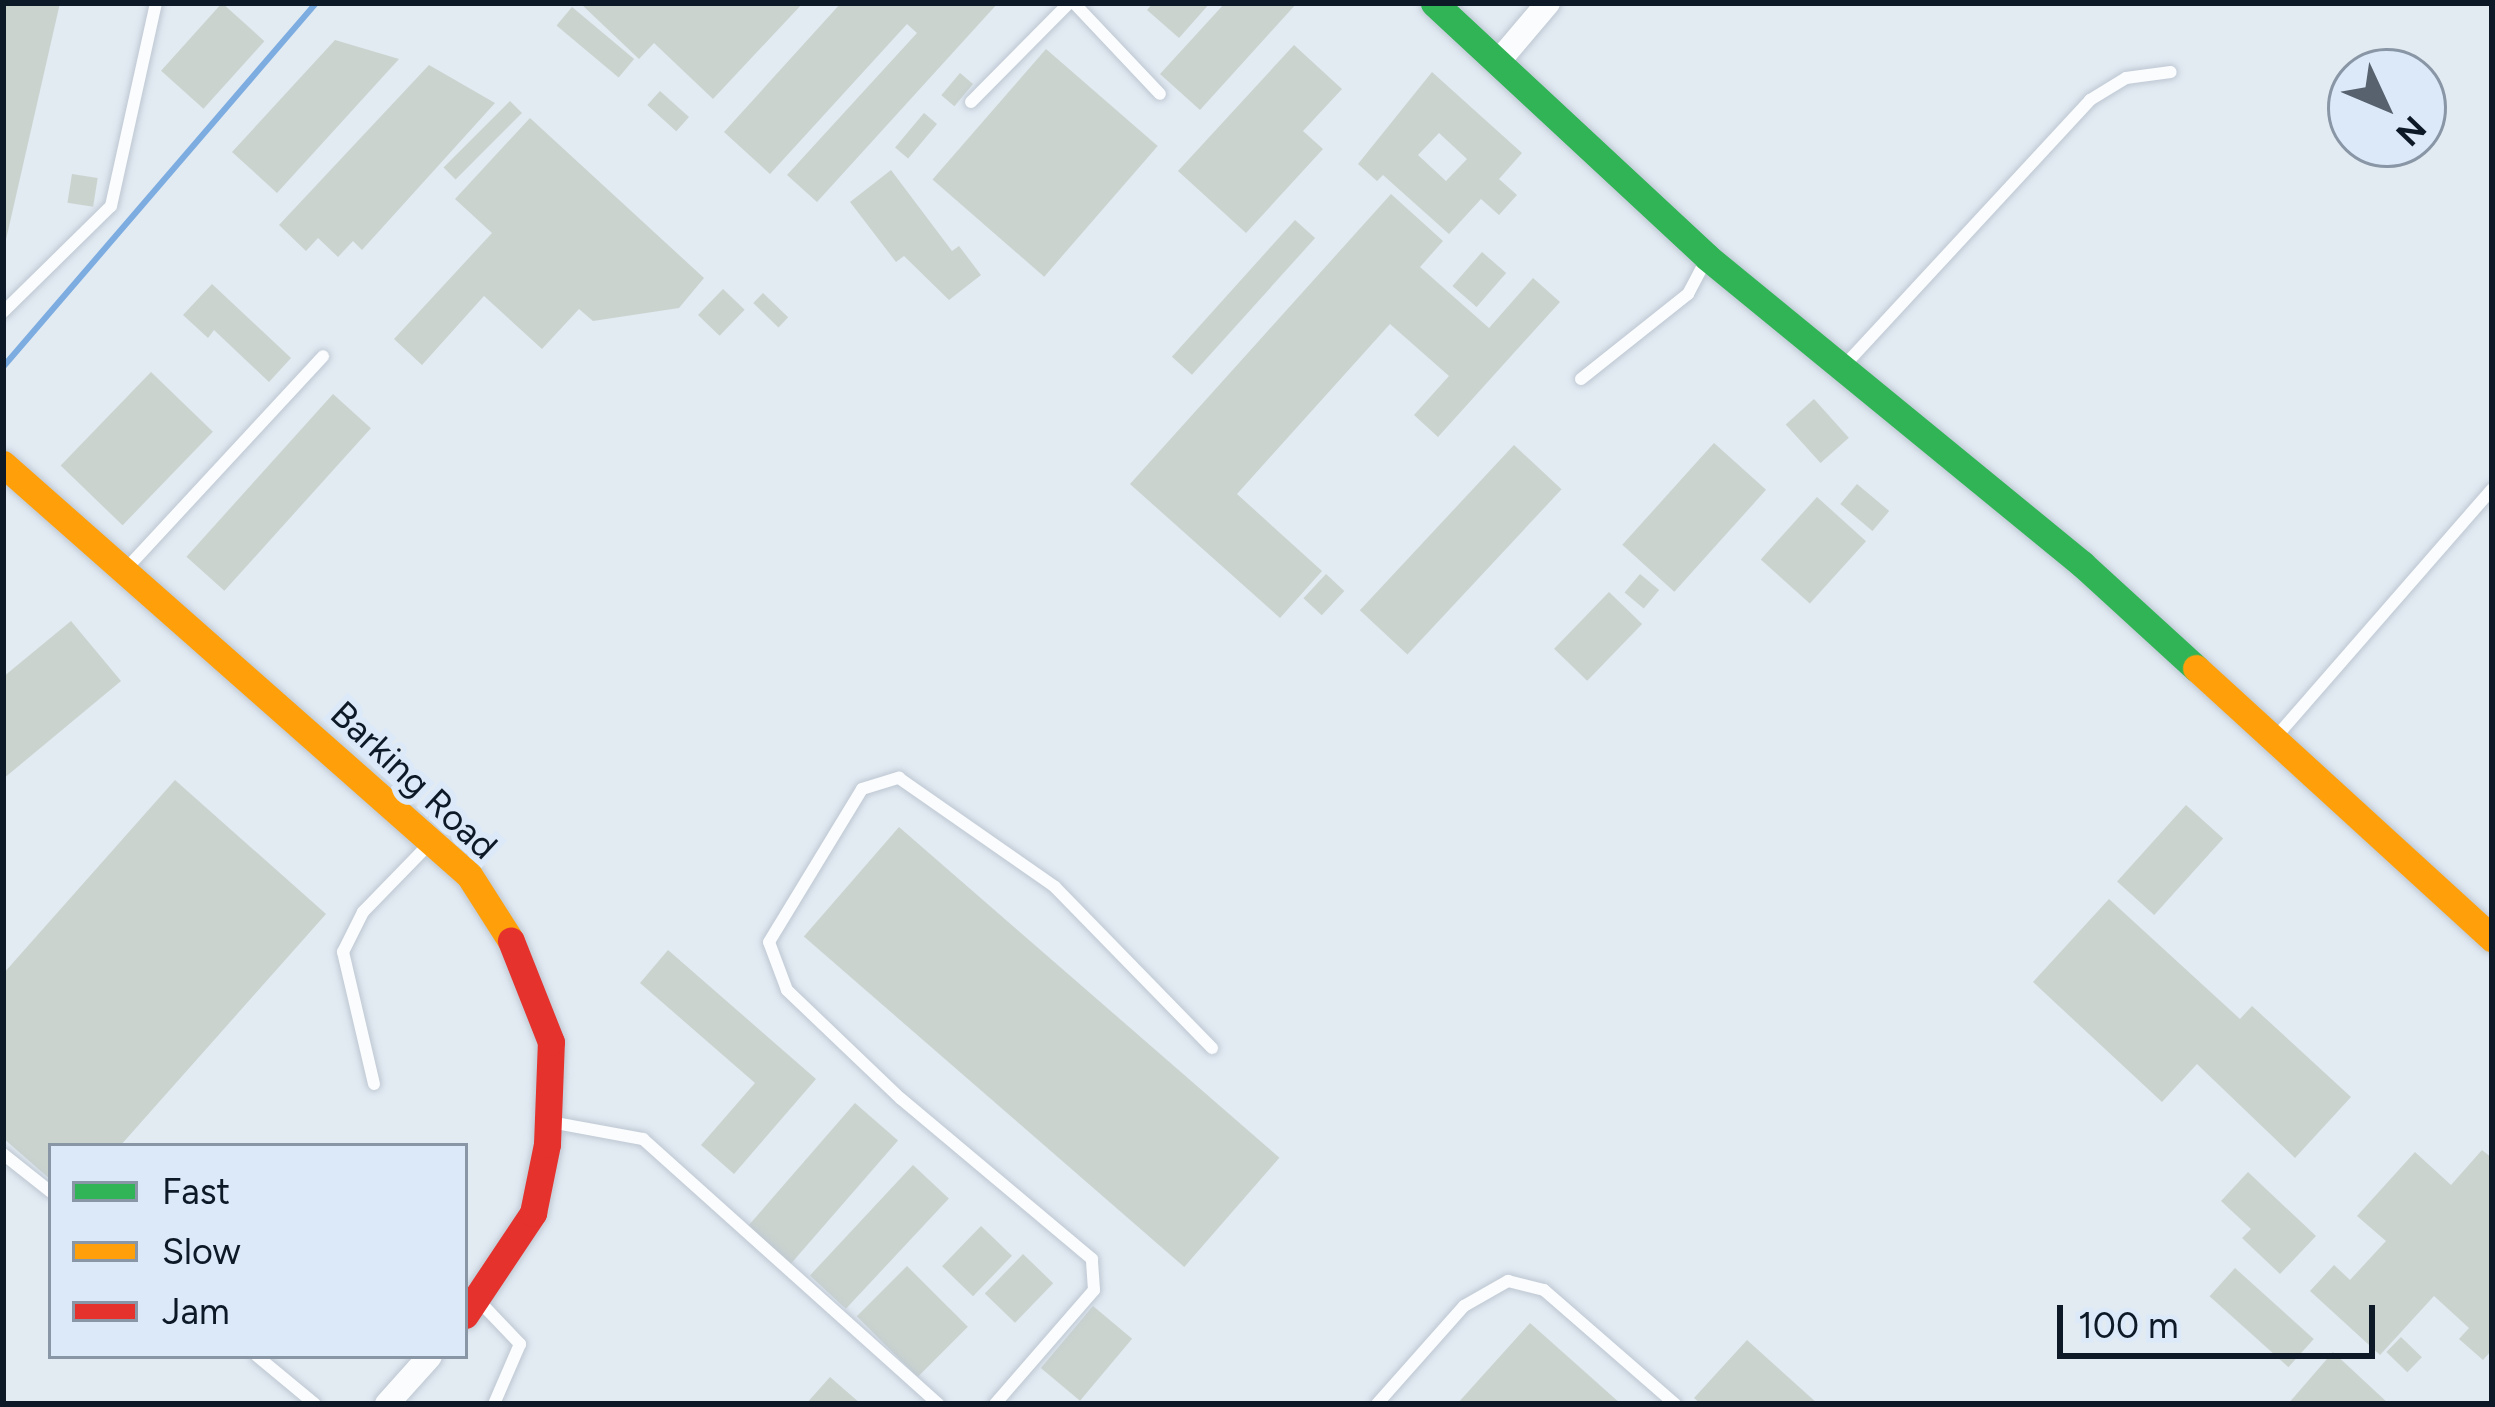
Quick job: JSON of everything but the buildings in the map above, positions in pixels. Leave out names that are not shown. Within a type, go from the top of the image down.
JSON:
[{"type":"street","points":[[1434,3],[1707,257],[2082,564],[2270,743],[2492,938]]},
{"type":"street","points":[[1498,62],[1548,3]]},
{"type":"street","name":"Barking Road","points":[[3,464],[469,875],[533,980],[551,1042],[549,1121],[533,1213],[471,1307]]},
{"type":"street","points":[[387,1404],[427,1359]]},
{"type":"lane","points":[[3,312],[110,206],[156,3]]},
{"type":"lane","points":[[971,102],[1071,3],[1160,94]]},
{"type":"lane","points":[[1842,368],[2090,100],[2126,78],[2171,71]]},
{"type":"lane","points":[[1580,380],[1688,294],[1707,257]]},
{"type":"lane","points":[[126,569],[323,356]]},
{"type":"lane","points":[[2270,743],[2492,489]]},
{"type":"lane","points":[[995,1404],[1094,1290],[1092,1259],[787,990],[770,942],[862,788],[899,778],[1055,887],[1212,1048]]},
{"type":"lane","points":[[374,1084],[344,952],[363,911],[432,841]]},
{"type":"lane","points":[[549,1121],[643,1139],[938,1404]]},
{"type":"lane","points":[[3,1154],[48,1190]]},
{"type":"lane","points":[[1377,1404],[1464,1306],[1508,1281],[1544,1290],[1675,1404]]},
{"type":"lane","points":[[471,1307],[520,1344],[494,1404]]},
{"type":"lane","points":[[261,1359],[314,1404]]},
{"type":"waterway","points":[[3,367],[316,3]]},
{"type":"traffic: fast","points":[[1434,3],[1707,257],[2082,564],[2196,668]]},
{"type":"traffic: slow","points":[[3,464],[469,875],[511,941]]},
{"type":"traffic: slow","points":[[2196,668],[2492,938]]},
{"type":"traffic: jam","points":[[468,1310],[533,1213],[547,1144],[551,1042],[511,941]]}]
